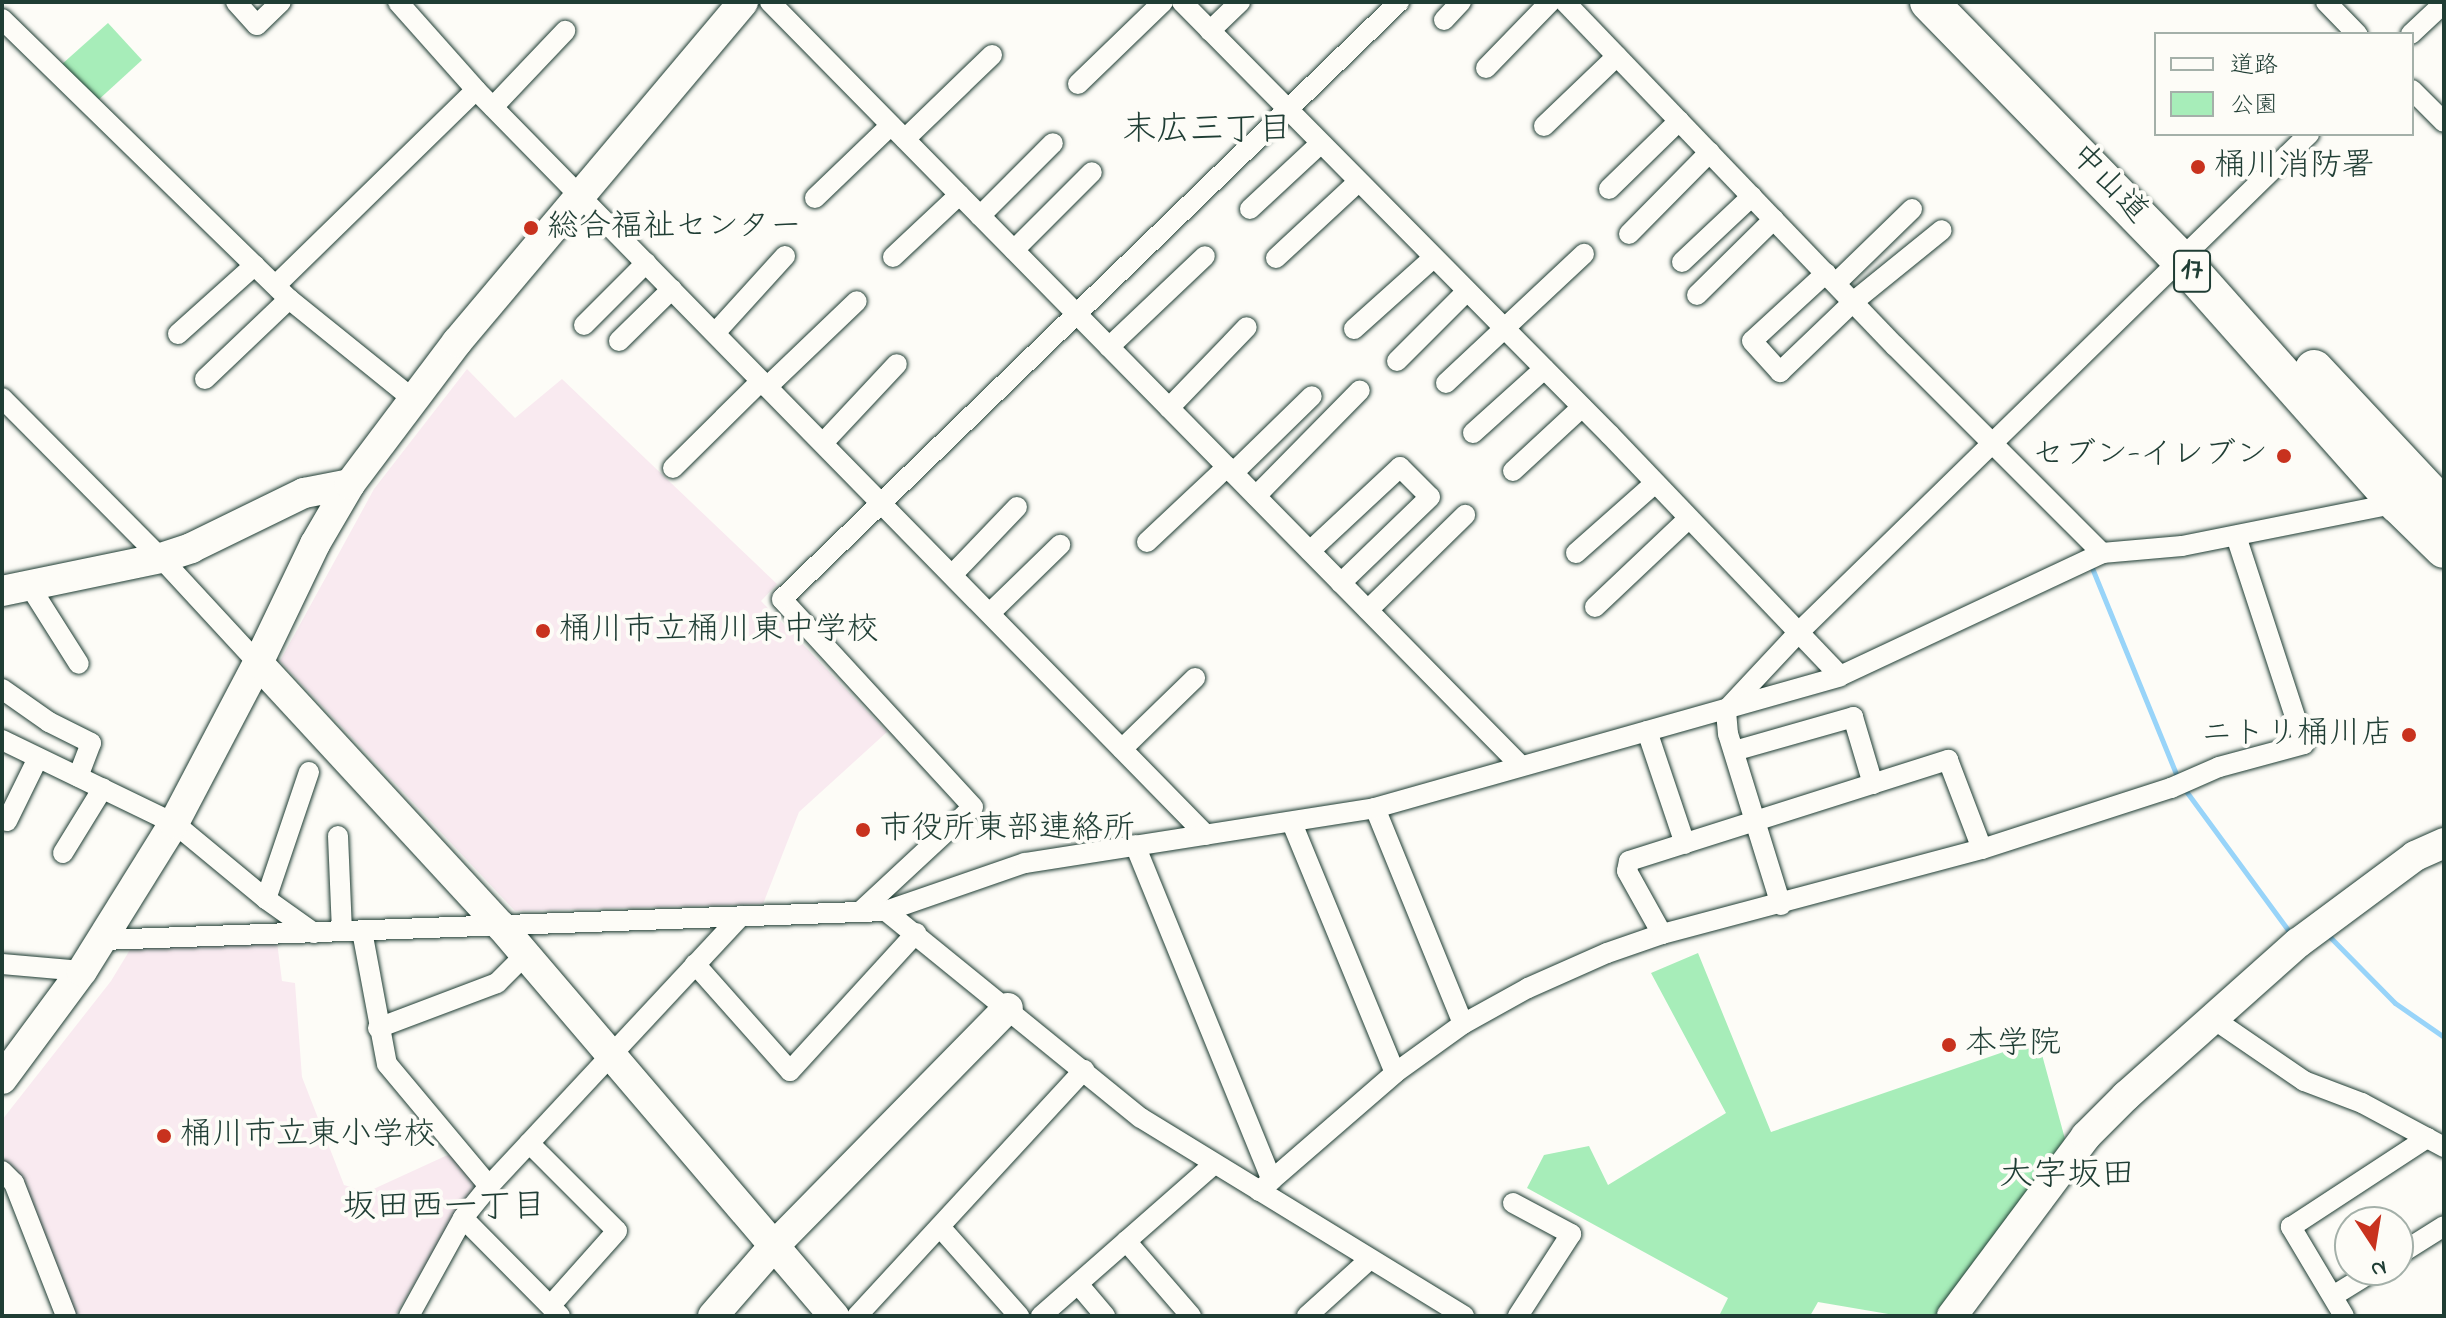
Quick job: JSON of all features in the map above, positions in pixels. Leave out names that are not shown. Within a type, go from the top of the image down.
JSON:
[{"type":"highway","name":"中山道","points":[[1929,2],[2189,252]]},
{"type":"highway","name":"中山道","points":[[1959,2],[2424,501],[2444,549]]},
{"type":"street","points":[[236,2],[257,25],[281,2]]},
{"type":"street","points":[[398,2],[476,90],[1206,835]]},
{"type":"street","points":[[2,1079],[82,971],[174,823],[258,663],[315,544],[350,484],[413,399],[743,2]]},
{"type":"street","points":[[770,2],[1520,765]]},
{"type":"street","points":[[1078,84],[1163,2]]},
{"type":"street","points":[[1182,2],[1582,407],[1840,676]]},
{"type":"street","points":[[1210,31],[1240,2]]},
{"type":"street","points":[[862,910],[973,807],[782,599],[1399,2]]},
{"type":"street","points":[[1444,20],[1461,2]]},
{"type":"street","points":[[1486,68],[1550,2]]},
{"type":"street","points":[[1565,2],[1853,302],[2102,553]]},
{"type":"street","points":[[2326,2],[2355,32]]},
{"type":"street","points":[[2413,32],[2444,3]]},
{"type":"street","points":[[2,19],[282,292],[413,399]]},
{"type":"street","points":[[493,107],[565,31]]},
{"type":"street","points":[[815,198],[992,55]]},
{"type":"street","points":[[1544,126],[1617,56]]},
{"type":"street","points":[[205,379],[282,292],[476,90]]},
{"type":"street","points":[[2414,92],[2444,122]]},
{"type":"street","points":[[1609,189],[1679,121]]},
{"type":"street","points":[[1726,710],[1799,632],[2307,136]]},
{"type":"street","points":[[980,216],[1053,143]]},
{"type":"street","points":[[1250,209],[1320,144]]},
{"type":"street","points":[[1629,234],[1710,152]]},
{"type":"street","points":[[1014,250],[1092,172]]},
{"type":"street","points":[[1276,258],[1358,182]]},
{"type":"street","points":[[893,257],[959,195]]},
{"type":"street","points":[[1682,262],[1752,196]]},
{"type":"street","points":[[1912,209],[1752,341],[1780,372],[1853,302],[1942,230]]},
{"type":"street","points":[[1697,295],[1774,219]]},
{"type":"street","points":[[1446,383],[1584,254]]},
{"type":"street","points":[[715,333],[785,256]]},
{"type":"street","points":[[1109,347],[1205,256]]},
{"type":"street","points":[[1354,329],[1433,258]]},
{"type":"street","points":[[584,325],[646,263]]},
{"type":"street","points":[[178,334],[255,265]]},
{"type":"street","points":[[619,341],[672,289]]},
{"type":"street","points":[[1397,361],[1467,291]]},
{"type":"street","points":[[673,468],[857,301]]},
{"type":"street","points":[[1169,408],[1247,327]]},
{"type":"street","points":[[823,443],[897,364]]},
{"type":"street","points":[[1473,433],[1544,369]]},
{"type":"street","points":[[1256,496],[1360,390]]},
{"type":"street","points":[[1147,542],[1312,396]]},
{"type":"street","points":[[2,398],[161,558],[501,926],[613,1053],[834,1316]]},
{"type":"street","points":[[1513,471],[1582,407]]},
{"type":"street","points":[[1310,551],[1400,467],[1430,497],[1341,583]]},
{"type":"street","points":[[1576,553],[1655,483]]},
{"type":"street","points":[[79,664],[16,588],[161,558],[204,542],[304,493],[350,484]]},
{"type":"street","points":[[102,940],[886,911],[1025,863],[1375,808],[1520,765],[1726,710],[1840,676],[2102,553],[2182,546],[2424,501]]},
{"type":"street","points":[[952,575],[1017,507]]},
{"type":"street","points":[[1368,610],[1465,515]]},
{"type":"street","points":[[1595,607],[1689,518]]},
{"type":"street","points":[[1266,1186],[1395,1073],[1463,1024],[1528,988],[1662,934],[1781,905],[1982,849],[2171,788],[2219,767],[2304,744],[2236,536]]},
{"type":"street","points":[[990,613],[1060,545]]},
{"type":"street","points":[[1122,749],[1195,678]]},
{"type":"street","points":[[2,689],[49,722],[91,743],[78,777]]},
{"type":"street","points":[[1726,710],[1734,751],[1781,905]]},
{"type":"street","points":[[1734,751],[1853,717],[1873,784]]},
{"type":"street","points":[[1647,731],[1685,844]]},
{"type":"street","points":[[2,740],[174,823],[266,899],[314,933]]},
{"type":"street","points":[[7,821],[38,758]]},
{"type":"street","points":[[1662,934],[1627,871],[1629,861],[1948,760],[1982,849]]},
{"type":"street","points":[[266,899],[309,772]]},
{"type":"street","points":[[63,853],[103,788]]},
{"type":"street","points":[[1375,808],[1463,1024]]},
{"type":"street","points":[[1292,823],[1395,1073]]},
{"type":"street","points":[[338,836],[352,931],[387,1064],[489,1186]]},
{"type":"street","points":[[1952,1316],[2086,1136],[2322,925],[2415,856],[2444,843]]},
{"type":"street","points":[[1135,845],[1266,1186]]},
{"type":"street","points":[[886,911],[1141,1118],[1214,1164],[1266,1186],[1369,1260],[1464,1316]]},
{"type":"street","points":[[409,1316],[463,1218],[489,1186],[741,916]]},
{"type":"street","points":[[695,964],[790,1071],[916,933]]},
{"type":"street","points":[[378,1028],[497,983],[526,954]]},
{"type":"street","points":[[2,964],[82,971]]},
{"type":"street","points":[[713,1316],[773,1247],[1008,1008]]},
{"type":"street","points":[[2215,1020],[2304,1081],[2362,1103],[2436,1143]]},
{"type":"street","points":[[857,1316],[1084,1070]]},
{"type":"street","points":[[463,1218],[556,1310],[617,1231],[529,1143]]},
{"type":"street","points":[[2344,1316],[2291,1227],[2436,1143]]},
{"type":"street","points":[[1041,1316],[1214,1164]]},
{"type":"street","points":[[2,1171],[14,1183],[66,1316]]},
{"type":"street","points":[[1513,1203],[1571,1234],[1518,1316]]},
{"type":"street","points":[[2414,1245],[2444,1226]]},
{"type":"street","points":[[940,1227],[1019,1316]]},
{"type":"street","points":[[1126,1241],[1191,1316]]},
{"type":"street","points":[[1307,1316],[1369,1260]]},
{"type":"street","points":[[1078,1284],[1105,1316]]},
{"type":"street","points":[[2333,1296],[2349,1286]]},
{"type":"shaded area","name":"桶川市立桶川東中学校","points":[[467,369],[515,418],[562,379],[777,584],[761,601],[887,732],[799,812],[763,904],[515,911],[280,661],[374,489]]},
{"type":"shaded area","name":"桶川市立東小学校","points":[[277,942],[282,981],[295,983],[302,1077],[344,1185],[367,1192],[452,1153],[474,1175],[476,1189],[458,1210],[395,1316],[76,1316],[17,1173],[2,1159],[2,1120],[111,981],[131,948]]},
{"type":"green space","points":[[108,23],[142,60],[95,103],[61,65]]},
{"type":"green space","points":[[1698,953],[1771,1132],[2038,1040],[2065,1139],[1935,1316],[1900,1316],[1818,1302],[1810,1316],[1719,1316],[1728,1298],[1527,1188],[1544,1155],[1589,1146],[1608,1185],[1726,1113],[1651,973]]},
{"type":"waterway","points":[[2090,563],[2178,779]]},
{"type":"waterway","points":[[2183,787],[2291,934]]},
{"type":"waterway","points":[[2328,935],[2395,1003],[2444,1037]]},
{"type":"place","name":"桶川消防署","points":[[2198,167]]},
{"type":"place","name":"総合福祉センター","points":[[531,228]]},
{"type":"place","name":"セブン-イレブン","points":[[2284,456]]},
{"type":"place","name":"桶川市立桶川東中学校","points":[[543,631]]},
{"type":"place","name":"ニトリ桶川店","points":[[2409,735]]},
{"type":"place","name":"市役所東部連絡所","points":[[863,830]]},
{"type":"place","name":"本学院","points":[[1949,1045]]},
{"type":"place","name":"桶川市立東小学校","points":[[164,1136]]},
{"type":"district","name":"末広三丁目","points":[[1207,132]]},
{"type":"district","name":"大字坂田","points":[[2067,1177]]},
{"type":"district","name":"坂田西一丁目","points":[[444,1209]]}]
